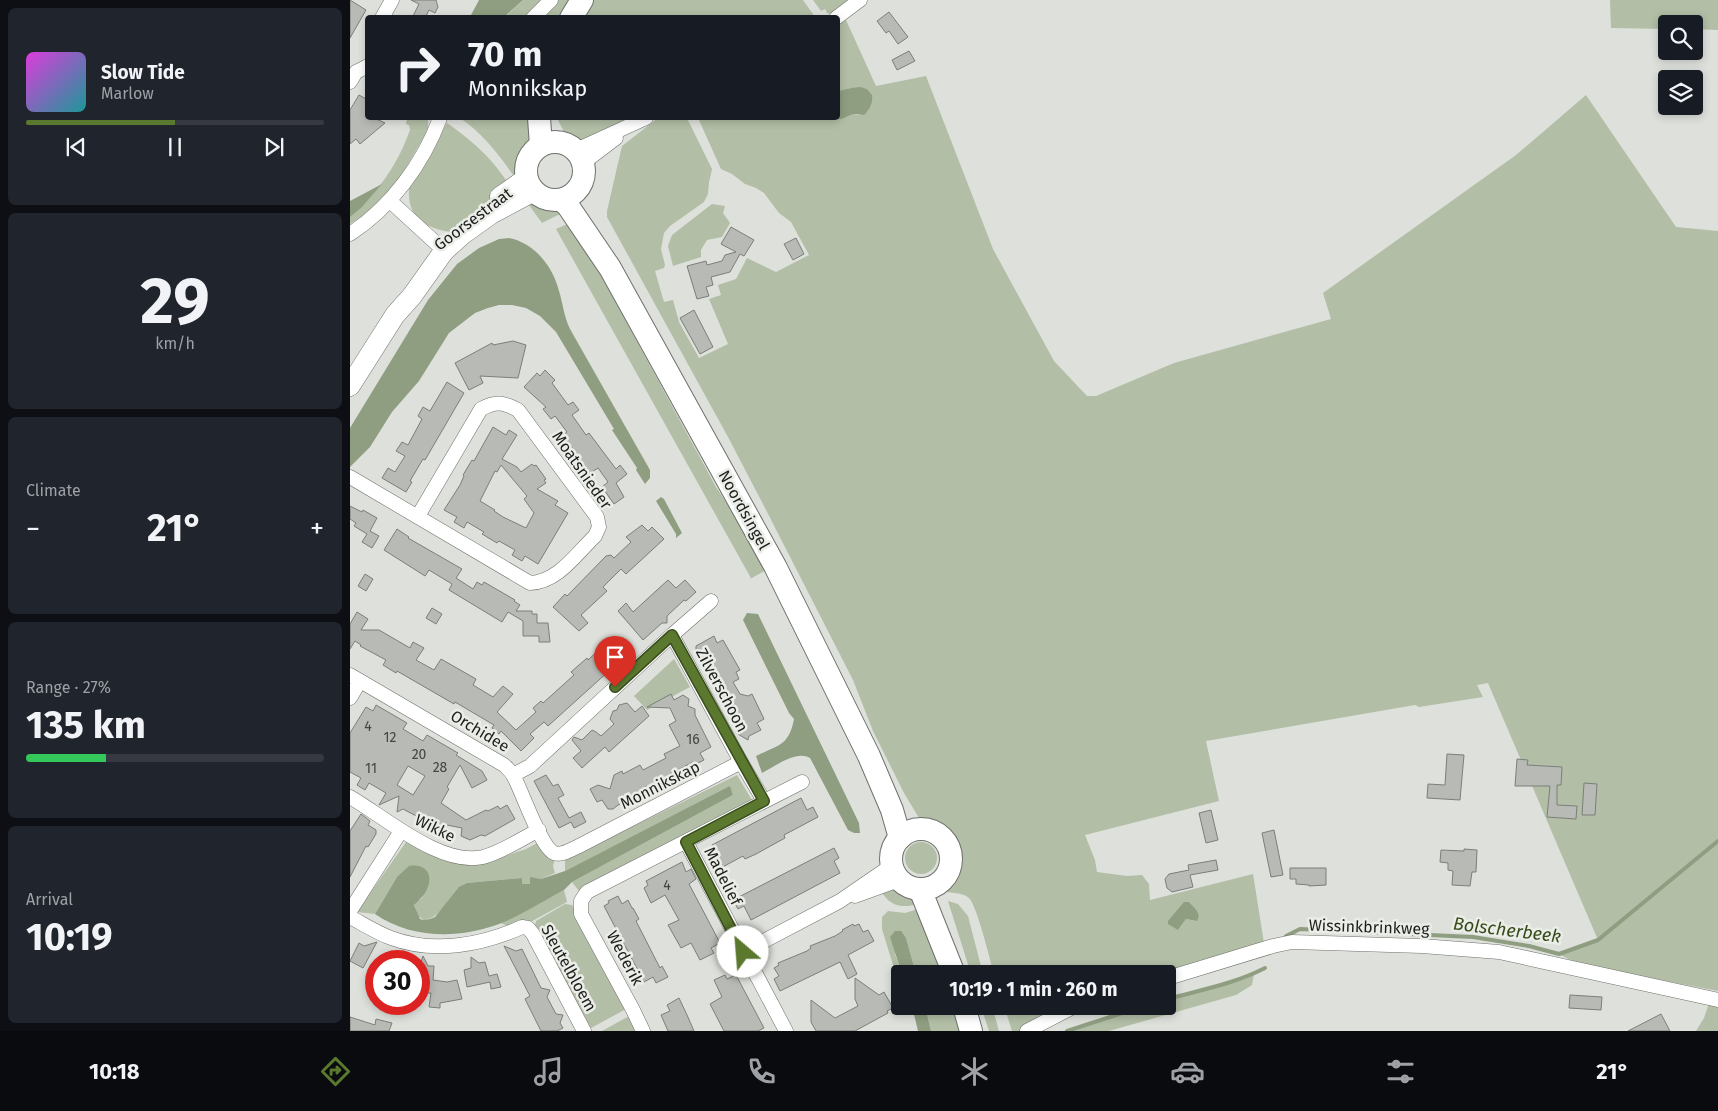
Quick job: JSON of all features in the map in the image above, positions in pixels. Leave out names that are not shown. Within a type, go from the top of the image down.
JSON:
[{"type":"main road","points":[[574,15],[582,0]]},
{"type":"main road","points":[[541,120],[565,150]]},
{"type":"main road","points":[[552,120],[565,150],[583,181],[569,196],[549,200],[530,185],[526,169],[528,159],[534,151],[565,150]]},
{"type":"main road","name":"Goorsestraat","points":[[350,386],[395,315],[412,296],[440,248],[463,234],[530,185]]},
{"type":"main road","name":"Noordsingel","points":[[569,196],[568,206],[610,268],[775,566],[869,756],[892,810],[908,834]]},
{"type":"main road","points":[[926,830],[937,834],[946,844],[950,854],[950,865],[946,875],[929,886],[906,885],[895,873],[891,856],[894,845],[908,834],[926,830]]},
{"type":"main road","points":[[929,886],[951,965]]},
{"type":"main road","points":[[967,1015],[971,1031]]},
{"type":"street","points":[[384,15],[392,0]]},
{"type":"street","points":[[536,15],[551,0]]},
{"type":"street","points":[[840,15],[860,0]]},
{"type":"street","points":[[350,82],[356,72],[365,68]]},
{"type":"street","points":[[350,234],[390,201],[421,156],[439,120]]},
{"type":"street","points":[[565,150],[640,121]]},
{"type":"street","points":[[390,201],[440,248]]},
{"type":"street","name":"Moatsnieder","points":[[352,478],[530,583],[541,583],[552,578],[595,536],[599,527],[597,517],[518,410],[507,404],[493,403],[481,408],[418,516]]},
{"type":"street","points":[[513,775],[530,766],[711,601]]},
{"type":"street","name":"Zilverschoon","points":[[672,635],[741,762]]},
{"type":"street","points":[[350,698],[355,678]]},
{"type":"street","name":"Orchidee","points":[[355,678],[504,765],[513,775],[548,848],[553,852]]},
{"type":"street","points":[[741,762],[764,801]]},
{"type":"street","name":"Monnikskap","points":[[553,852],[560,854],[579,846],[741,762]]},
{"type":"street","points":[[686,842],[802,782]]},
{"type":"street","name":"Wikke","points":[[350,797],[401,831],[443,853],[470,859],[495,852],[539,830]]},
{"type":"street","points":[[350,911],[401,831]]},
{"type":"street","name":"Wederik","points":[[643,1031],[634,1010],[582,914],[581,901],[587,892],[686,842]]},
{"type":"street","name":"Madelief","points":[[686,842],[786,1031]]},
{"type":"street","points":[[743,952],[895,873]]},
{"type":"street","name":"Sleutelbloem","points":[[350,917],[391,938],[415,944],[437,946],[479,942],[501,936],[522,927],[528,928],[533,934],[584,1031]]},
{"type":"street","name":"Wissinkbrinkweg","points":[[1176,976],[1292,942],[1412,946],[1499,952],[1718,1000]]},
{"type":"street","points":[[1027,1031],[1058,1015]]},
{"type":"shaded area","points":[[479,0],[523,0],[506,15],[471,15]]},
{"type":"shaded area","points":[[523,0],[542,0],[526,15],[507,15]]},
{"type":"shaded area","points":[[558,0],[570,0],[560,15],[543,15]]},
{"type":"shaded area","points":[[591,0],[803,0],[814,15],[582,15]]},
{"type":"shaded area","points":[[813,0],[850,0],[831,14],[827,13],[825,9],[821,11]]},
{"type":"shaded area","points":[[1610,0],[1718,0],[1718,30],[1703,29],[1703,15],[1658,15],[1658,29],[1611,28]]},
{"type":"shaded area","points":[[846,20],[876,86],[926,76],[993,249],[1054,361],[1087,396],[1096,396],[1174,363],[1331,319],[1323,293],[1516,155],[1586,95],[1676,227],[1718,231],[1718,991],[1578,964],[1559,954],[1598,940],[1488,683],[1477,685],[1483,697],[1419,707],[1415,705],[1206,741],[1219,801],[1085,835],[1095,860],[1097,872],[1127,876],[1142,875],[1149,884],[1150,900],[1253,874],[1264,943],[1176,969],[1176,965],[991,965],[979,922],[969,898],[964,895],[946,892],[955,868],[954,846],[948,837],[919,818],[904,793],[873,731],[853,680],[765,508],[607,217],[622,146],[655,120],[688,120],[712,169],[708,194],[704,202],[670,226],[664,233],[661,249],[665,265],[664,268],[655,271],[664,302],[673,300],[679,322],[699,358],[728,344],[709,299],[721,295],[718,285],[736,279],[747,258],[776,272],[809,255],[791,222],[779,213],[764,193],[721,169],[699,120],[840,120],[852,114],[859,115],[867,111],[872,96],[867,89],[851,88],[840,91],[840,24]],"holes":[[[1189,902],[1194,908],[1196,921],[1186,919],[1178,930]]]},
{"type":"shaded area","points":[[860,87],[867,89],[872,95],[871,106],[864,115],[853,114],[840,120],[840,91]]},
{"type":"shaded area","points":[[407,120],[428,120],[428,130],[400,178],[365,214],[350,224],[350,217],[378,188],[393,166],[410,130],[409,125],[406,124]]},
{"type":"shaded area","points":[[462,120],[532,120],[535,138],[526,153],[523,171],[515,178],[490,145]]},
{"type":"shaded area","points":[[558,120],[629,120],[588,142],[575,142],[565,134]]},
{"type":"shaded area","points":[[447,123],[482,151],[510,186],[458,224],[451,232],[425,224],[414,214],[409,198],[409,188]]},
{"type":"shaded area","points":[[382,184],[361,208],[350,217],[350,201]]},
{"type":"shaded area","points":[[526,201],[546,203],[564,212],[542,223]]},
{"type":"shaded area","points":[[712,204],[725,206],[723,213],[730,223],[722,237],[707,240],[701,250],[701,257],[673,266],[668,246],[672,235]]},
{"type":"shaded area","points":[[572,222],[716,487],[766,570],[750,579],[556,229]]},
{"type":"shaded area","points":[[509,238],[527,245],[535,251],[542,257],[552,273],[570,329],[650,470],[650,478],[645,484],[556,332],[540,316],[526,308],[512,305],[499,305],[475,313],[449,333],[419,381],[392,412],[370,447],[350,467],[350,428],[428,300],[457,264],[479,248],[499,239]]},
{"type":"shaded area","points":[[661,497],[664,499],[682,533],[676,538],[676,534],[656,501]]},
{"type":"shaded area","points":[[747,613],[758,614],[859,823],[860,833],[848,830],[810,758],[804,756],[792,757],[762,773],[756,756],[786,740],[794,719],[789,713],[743,620]]},
{"type":"shaded area","points":[[674,659],[690,687],[647,710],[634,696]]},
{"type":"shaded area","points":[[737,775],[753,802],[582,895],[572,882],[733,795],[730,787],[565,871],[565,860]]},
{"type":"shaded area","points":[[730,786],[733,795],[572,882],[564,890],[532,908],[499,924],[468,932],[436,934],[404,928],[375,914],[397,877],[409,866],[420,866],[429,874],[427,889],[414,905],[420,919],[428,920],[435,917],[459,887],[467,883],[522,878],[522,884],[530,884],[530,877],[541,879],[565,871]]},
{"type":"shaded area","points":[[541,841],[551,859],[555,859],[553,866],[555,873],[541,879],[530,878],[530,884],[522,884],[522,878],[467,883],[456,892],[437,914],[424,920],[418,916],[414,904],[423,897],[397,877],[375,914],[357,912],[406,842],[499,858],[526,849]]},
{"type":"shaded area","points":[[921,842],[932,847],[937,858],[932,869],[921,874],[910,869],[905,858],[910,847]]},
{"type":"shaded area","points":[[891,889],[909,893],[920,903],[903,906],[893,903],[881,891]]},
{"type":"shaded area","points":[[564,890],[567,902],[516,930],[501,923]]},
{"type":"shaded area","points":[[948,901],[958,904],[968,916],[981,965],[968,965]]},
{"type":"shaded area","points":[[1184,902],[1189,902],[1199,916],[1197,921],[1186,919],[1178,930],[1168,924],[1168,921]]},
{"type":"shaded area","points":[[565,904],[572,905],[628,1008],[591,1028],[535,925],[536,921]]},
{"type":"shaded area","points":[[924,907],[945,965],[914,965],[906,938],[895,954],[899,965],[893,965],[882,929],[882,917],[888,911],[905,913]]},
{"type":"shaded area","points":[[895,931],[901,931],[906,938],[914,965],[899,965],[890,937]]},
{"type":"shaded area","points":[[1254,974],[1252,985],[1236,995],[1176,1012],[1176,997]]},
{"type":"shaded area","points":[[1709,1003],[1718,1004],[1718,1031],[1696,1031],[1704,1018]]},
{"type":"shaded area","points":[[631,1015],[639,1031],[602,1031]]},
{"type":"shaded area","points":[[914,1015],[927,1015],[931,1031],[918,1031]]},
{"type":"shaded area","points":[[927,1015],[960,1015],[965,1031],[931,1031]]},
{"type":"shaded area","points":[[984,1015],[995,1015],[999,1031],[989,1031]]},
{"type":"shaded area","points":[[1007,1015],[1049,1015],[1021,1031],[1012,1031]]},
{"type":"shaded area","points":[[1116,1015],[1165,1015],[1109,1031],[1067,1031]]},
{"type":"building","points":[[350,0],[366,10],[350,38]]},
{"type":"building","points":[[411,0],[436,0],[438,7],[435,13],[429,10],[426,15],[414,15],[419,4]]},
{"type":"building","points":[[889,12],[908,37],[898,44],[889,31],[886,33],[877,21]]},
{"type":"building","points":[[909,51],[915,61],[897,70],[892,60]]},
{"type":"building","points":[[359,95],[365,98],[365,120],[378,120],[385,123],[360,144],[356,139],[350,144],[350,110]]},
{"type":"building","points":[[731,227],[754,240],[744,256],[740,254],[730,272],[711,277],[713,285],[706,287],[709,296],[697,299],[687,266],[706,261],[707,265],[722,261],[725,255],[736,252],[721,244]]},
{"type":"building","points":[[796,238],[804,254],[793,260],[784,244]]},
{"type":"building","points":[[694,310],[713,347],[700,354],[680,318]]},
{"type":"building","points":[[513,341],[526,345],[518,378],[480,376],[483,383],[469,390],[455,363],[492,343],[493,345]]},
{"type":"building","points":[[545,370],[555,380],[552,383],[568,405],[573,402],[579,410],[572,415],[586,435],[589,433],[616,469],[620,465],[627,474],[616,483],[624,497],[614,504],[602,487],[608,482],[598,468],[590,473],[563,435],[567,432],[555,416],[551,419],[543,409],[546,407],[524,387],[537,373],[540,376]]},
{"type":"building","points":[[447,382],[464,393],[425,460],[423,459],[410,481],[412,482],[406,492],[382,478],[388,468],[395,472],[405,456],[396,451],[402,442],[408,445],[422,419],[418,416],[423,407],[430,411]]},
{"type":"building","points":[[493,427],[506,435],[509,430],[517,435],[502,459],[517,467],[521,472],[532,464],[536,465],[546,479],[544,480],[546,483],[537,489],[558,501],[555,505],[568,513],[538,564],[525,556],[522,561],[512,555],[515,550],[499,541],[497,543],[482,534],[484,532],[467,522],[464,528],[454,522],[457,517],[444,510],[460,485],[463,475],[472,460],[474,461]],"holes":[[[501,465],[527,496],[524,499],[534,513],[526,528],[503,517],[480,501],[495,471],[497,472]]]},
{"type":"building","points":[[350,506],[362,512],[363,510],[377,518],[370,531],[379,536],[372,548],[362,542],[367,534],[354,526],[356,523],[350,519]]},
{"type":"building","points":[[642,525],[648,531],[652,527],[664,539],[626,574],[621,569],[603,587],[607,591],[581,615],[588,623],[579,631],[553,607],[565,594],[567,596],[606,556],[611,555],[614,558],[631,542],[626,537]]},
{"type":"building","points":[[397,529],[408,538],[462,569],[456,578],[473,589],[477,582],[482,585],[484,582],[515,600],[520,605],[516,611],[532,611],[532,614],[537,614],[537,623],[548,623],[550,642],[539,642],[539,636],[523,636],[523,621],[508,612],[502,622],[449,590],[452,584],[429,570],[425,576],[384,550]]},
{"type":"building","points":[[365,574],[373,579],[366,591],[358,586]]},
{"type":"building","points":[[668,580],[676,588],[685,580],[696,592],[667,616],[667,623],[662,623],[643,640],[618,611],[626,603],[633,612]]},
{"type":"building","points":[[432,608],[442,614],[436,624],[426,618]]},
{"type":"building","points":[[357,612],[368,619],[361,630],[379,630],[410,648],[413,642],[424,648],[416,660],[434,670],[441,659],[476,679],[473,685],[493,697],[503,686],[513,694],[497,712],[516,730],[536,712],[533,708],[541,701],[543,703],[574,675],[571,672],[587,658],[588,660],[614,636],[630,652],[548,726],[544,722],[530,734],[534,738],[521,751],[501,731],[499,734],[492,728],[494,725],[397,671],[396,673],[383,665],[386,660],[360,646],[355,641],[350,649],[350,624]]},
{"type":"building","points":[[714,636],[717,643],[723,640],[740,670],[736,672],[739,679],[733,682],[740,694],[748,696],[752,694],[764,719],[757,723],[761,730],[749,736],[748,740],[736,733],[737,729],[712,680],[715,678],[704,658],[696,650],[696,646]]},
{"type":"building","points":[[671,694],[674,700],[683,695],[689,699],[688,706],[695,709],[695,715],[711,747],[700,753],[704,760],[694,765],[693,762],[670,774],[671,779],[651,790],[647,786],[627,797],[625,803],[613,809],[608,809],[602,800],[597,802],[590,789],[598,785],[610,789],[614,775],[622,771],[623,774],[640,765],[643,770],[666,758],[664,754],[680,746],[669,725],[676,721],[670,708],[647,707]]},
{"type":"building","points":[[627,703],[635,712],[642,706],[649,716],[609,752],[605,747],[582,768],[573,758],[581,751],[572,740],[574,737],[582,740],[592,730],[601,736],[614,724],[610,719],[613,711],[617,710],[619,705]]},
{"type":"building","points":[[376,705],[407,723],[403,729],[423,741],[427,735],[458,753],[456,755],[482,771],[487,780],[472,788],[460,765],[447,787],[449,789],[441,803],[466,820],[486,810],[488,811],[498,806],[500,809],[507,805],[515,819],[485,836],[481,835],[470,840],[461,836],[462,828],[442,824],[436,831],[419,820],[420,818],[403,809],[397,812],[399,796],[379,805],[386,793],[369,783],[365,790],[357,785],[361,778],[350,772],[350,733],[366,707],[373,711]],"holes":[[[408,766],[425,776],[413,795],[397,785]]]},
{"type":"building","points":[[1447,754],[1464,755],[1460,800],[1427,798],[1428,784],[1445,785]]},
{"type":"building","points":[[1517,759],[1528,760],[1527,765],[1562,767],[1561,785],[1557,785],[1557,805],[1577,806],[1576,819],[1547,817],[1550,786],[1515,786]]},
{"type":"building","points":[[546,775],[553,786],[558,784],[564,795],[558,798],[569,818],[581,812],[586,822],[574,828],[571,822],[559,828],[534,781]]},
{"type":"building","points":[[1584,783],[1597,784],[1595,815],[1582,815]]},
{"type":"building","points":[[801,798],[807,810],[813,807],[818,817],[784,835],[785,838],[756,854],[745,859],[743,856],[717,870],[712,860],[718,857],[712,845]]},
{"type":"building","points":[[1211,810],[1218,840],[1206,843],[1199,813]]},
{"type":"building","points":[[361,814],[370,821],[368,825],[376,830],[376,834],[368,847],[366,846],[350,877],[350,831]]},
{"type":"building","points":[[1274,830],[1283,875],[1271,877],[1262,833]]},
{"type":"building","points":[[834,848],[839,858],[834,861],[840,873],[751,920],[744,906],[738,909],[733,900]]},
{"type":"building","points":[[1464,849],[1477,850],[1476,872],[1472,872],[1470,886],[1452,885],[1453,871],[1448,870],[1448,863],[1440,862],[1441,850],[1464,851]]},
{"type":"building","points":[[1216,860],[1218,870],[1190,875],[1193,887],[1172,892],[1167,888],[1165,879],[1169,874],[1189,870],[1188,865]]},
{"type":"building","points":[[682,862],[686,872],[691,869],[696,879],[689,884],[720,943],[711,948],[714,953],[700,960],[691,943],[681,948],[668,925],[679,920],[665,895],[651,903],[644,888],[648,885],[646,881]]},
{"type":"building","points":[[1290,868],[1326,868],[1326,885],[1309,886],[1296,884],[1296,879],[1290,879]]},
{"type":"building","points":[[618,896],[622,904],[628,900],[633,908],[639,919],[636,921],[660,968],[662,966],[668,977],[656,983],[653,977],[644,982],[604,906],[609,903],[608,901]]},
{"type":"building","points":[[853,924],[854,926],[859,924],[863,932],[868,930],[874,941],[848,955],[857,974],[848,979],[840,962],[780,991],[774,979],[779,976],[774,968],[779,965],[778,963],[807,951],[811,948],[810,946],[835,936]]},
{"type":"building","points":[[377,942],[373,950],[365,950],[365,964],[363,968],[350,961],[359,943],[364,946]]},
{"type":"building","points":[[504,946],[516,951],[522,949],[541,988],[550,990],[547,997],[556,1014],[563,1015],[560,1023],[563,1028],[557,1031],[541,1031],[525,999],[530,996]]},
{"type":"building","points":[[471,957],[479,963],[485,962],[489,976],[497,974],[501,987],[491,989],[490,982],[467,987],[464,970],[471,968]]},
{"type":"building","points":[[430,966],[434,966],[433,980],[447,982],[457,980],[462,999],[440,1003],[440,1008],[430,1007]]},
{"type":"building","points":[[725,975],[727,979],[736,975],[764,1028],[758,1031],[724,1031],[710,1004],[722,997],[714,980]]},
{"type":"building","points":[[855,978],[879,995],[884,992],[891,1004],[891,1009],[887,1011],[888,1013],[855,1031],[816,1031],[811,1022],[811,1000],[835,1018],[858,1006],[855,999]]},
{"type":"building","points":[[1570,995],[1602,997],[1601,1010],[1569,1008]]},
{"type":"building","points":[[679,998],[694,1031],[668,1031],[661,1015],[670,1011],[667,1005]]},
{"type":"building","points":[[1661,1014],[1670,1031],[1628,1031]]},
{"type":"building","points":[[350,1017],[375,1025],[376,1019],[392,1023],[389,1031],[350,1031]]},
{"type":"waterway","name":"Bolscherbeek","points":[[1286,936],[1300,929],[1473,937],[1529,946],[1559,954],[1598,940],[1718,841]]},
{"type":"waterway","name":"Bolscherbeek","points":[[1176,997],[1229,982],[1265,968]]},
{"type":"waterway","name":"Bolscherbeek","points":[[1067,1031],[1116,1015]]},
{"type":"route","points":[[615,687],[672,635],[764,801],[686,842],[743,952]]}]
